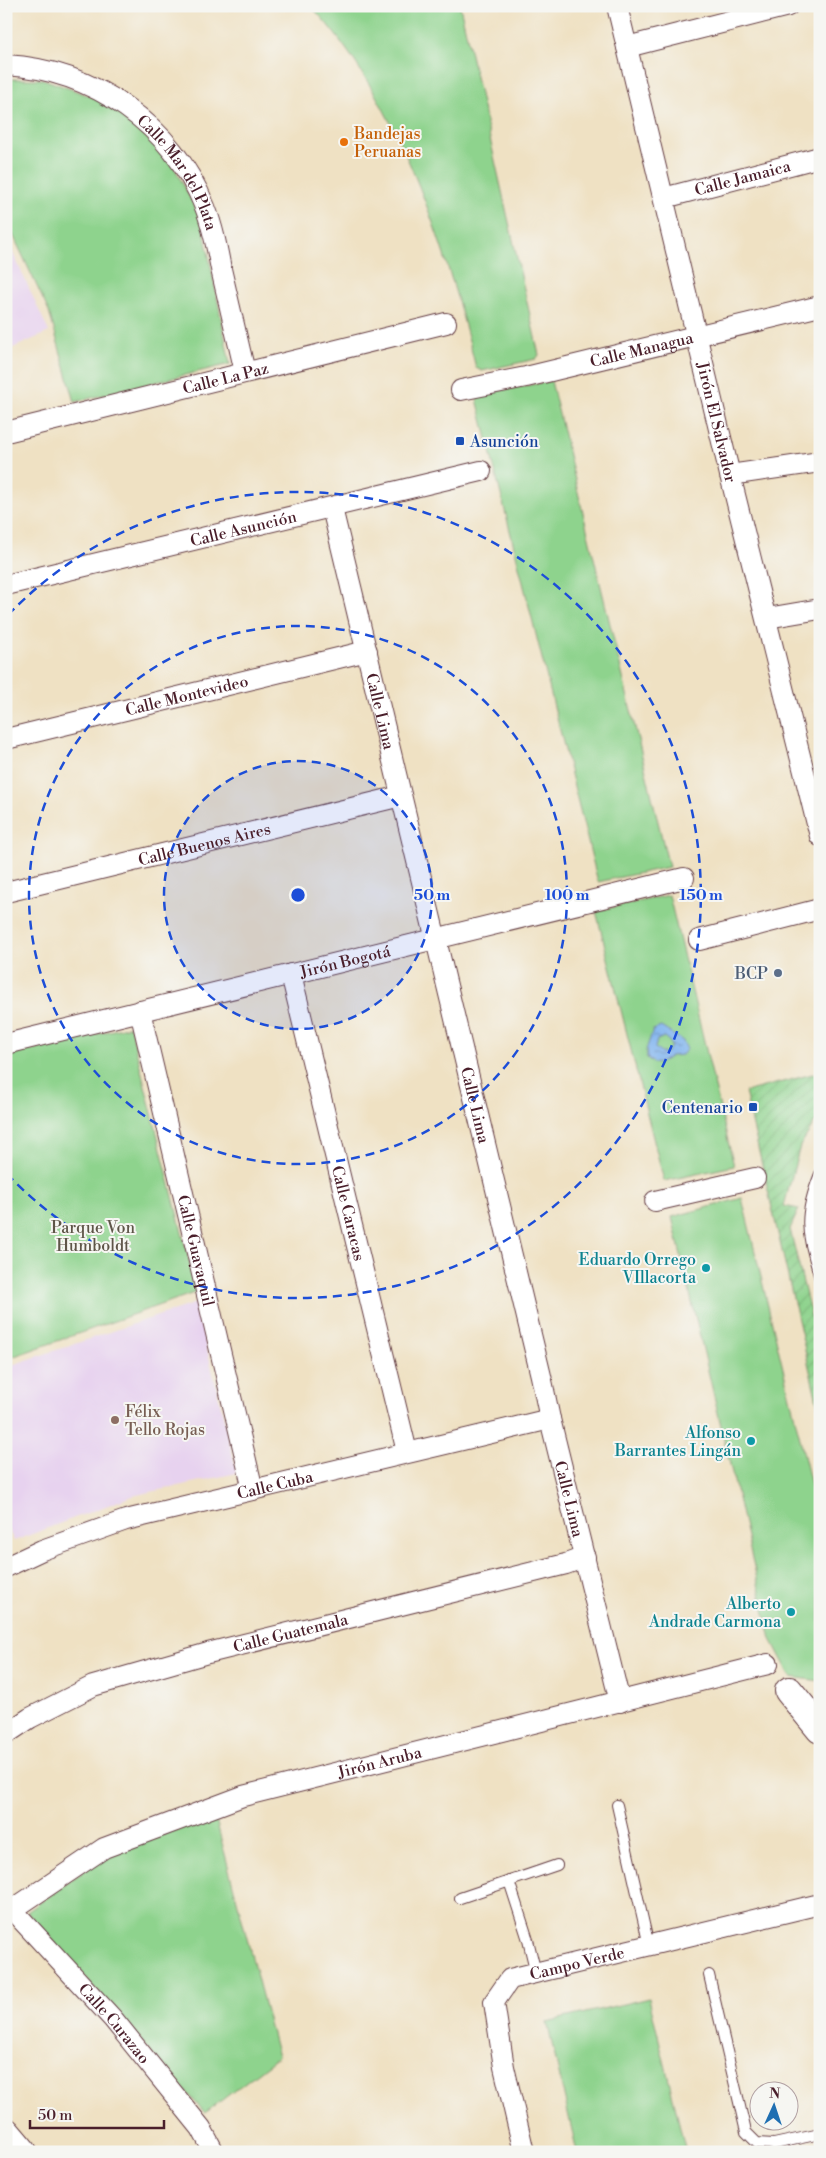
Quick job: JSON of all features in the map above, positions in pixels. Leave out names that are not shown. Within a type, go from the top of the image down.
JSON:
[{"type":"main road","points":[[820,1700],[804,1698],[789,1691],[820,1729]]},
{"type":"main road","points":[[6,2132],[23,2152]]},
{"type":"street","name":"Jirón El Salvador","points":[[617,6],[730,475],[767,618],[811,764],[820,836]]},
{"type":"street","points":[[627,47],[788,6]]},
{"type":"street","name":"Calle Mar del Plata","points":[[6,65],[52,72],[83,82],[106,94],[138,116],[174,152],[195,185],[210,221],[245,372]]},
{"type":"street","name":"Calle Jamaica","points":[[664,198],[820,157]]},
{"type":"street","name":"Calle Managua","points":[[461,390],[526,377],[820,306]]},
{"type":"street","name":"Calle La Paz","points":[[6,432],[446,324]]},
{"type":"street","points":[[730,475],[820,462]]},
{"type":"street","name":"Calle Asunción","points":[[6,586],[481,471]]},
{"type":"street","name":"Calle Lima","points":[[332,508],[542,1376],[550,1419],[620,1702]]},
{"type":"street","points":[[767,618],[820,609]]},
{"type":"street","name":"Calle Montevideo","points":[[6,739],[367,651]]},
{"type":"street","name":"Calle Buenos Aires","points":[[6,892],[402,796]]},
{"type":"street","name":"Jirón Bogotá","points":[[6,1044],[684,878]]},
{"type":"street","points":[[699,940],[820,909]]},
{"type":"street","name":"Calle Caracas","points":[[291,974],[407,1452]]},
{"type":"street","name":"Calle Guayaquil","points":[[140,1011],[253,1490]]},
{"type":"street","points":[[655,1201],[755,1178]]},
{"type":"street","name":"Calle Cuba","points":[[6,1567],[42,1550],[126,1520],[550,1419]]},
{"type":"street","name":"Calle Guatemala","points":[[6,1734],[30,1718],[93,1686],[208,1653],[556,1566],[585,1557]]},
{"type":"street","name":"Jirón Aruba","points":[[9,1906],[104,1848],[243,1796],[768,1664]]},
{"type":"street","name":"Campo Verde","points":[[524,2152],[504,2067],[494,2002],[510,1979],[820,1904]]},
{"type":"street","name":"Calle Curazao","points":[[9,1906],[113,2019],[200,2128],[214,2152]]},
{"type":"lane","points":[[820,1174],[807,1226],[820,1280]]},
{"type":"lane","points":[[616,1805],[649,1946]]},
{"type":"lane","points":[[460,1898],[556,1865]]},
{"type":"lane","points":[[509,1882],[528,1940],[536,1973]]},
{"type":"lane","points":[[709,1975],[746,2132],[757,2143],[774,2144],[820,2134]]},
{"type":"shaded area","points":[[6,238],[49,332],[6,351]]},
{"type":"shaded area","name":"Félix Tello Rojas","points":[[196,1303],[237,1473],[132,1496],[14,1541],[6,1525],[6,1367]]},
{"type":"green space","points":[[311,6],[460,6],[539,355],[536,359],[482,371],[476,368],[450,273],[434,225],[394,129],[369,84],[342,43]]},
{"type":"green space","points":[[6,79],[43,79],[98,99],[132,120],[170,159],[202,221],[230,364],[75,402],[49,312],[6,220]]},
{"type":"green space","points":[[551,381],[669,867],[598,882],[476,395]]},
{"type":"green space","points":[[669,895],[734,1166],[664,1181],[596,911]]},
{"type":"green space","name":"Parque Von Humboldt","points":[[130,1026],[197,1292],[6,1359],[6,1056]]},
{"type":"green space","points":[[820,1072],[820,1114],[800,1146],[784,1206],[799,1209],[790,1229],[820,1353],[820,1414],[745,1092]]},
{"type":"green space","points":[[742,1198],[820,1522],[820,1681],[791,1677],[771,1639],[672,1217]]},
{"type":"green space","points":[[215,1816],[278,2057],[205,2113],[27,1912],[107,1854]]},
{"type":"green space","points":[[649,1998],[686,2152],[577,2152],[547,2022]]},
{"type":"water","points":[[661,1027],[683,1041],[687,1049],[682,1055],[671,1056],[662,1062],[654,1063],[647,1058],[646,1050],[653,1030]],"holes":[[[664,1037],[670,1042],[671,1047],[666,1053],[661,1053],[655,1048],[657,1040]]]},
{"type":"place","name":"Bandejas Peruanas","points":[[344,142]]},
{"type":"place","name":"Asunción","points":[[460,441]]},
{"type":"place","name":"BCP","points":[[778,973]]},
{"type":"place","name":"Centenario","points":[[753,1107]]},
{"type":"place","name":"Eduardo Orrego VIllacorta","points":[[706,1268]]},
{"type":"place","name":"Félix Tello Rojas","points":[[115,1420]]},
{"type":"place","name":"Alfonso Barrantes Lingán","points":[[751,1441]]},
{"type":"place","name":"Alberto Andrade Carmona","points":[[791,1612]]}]
